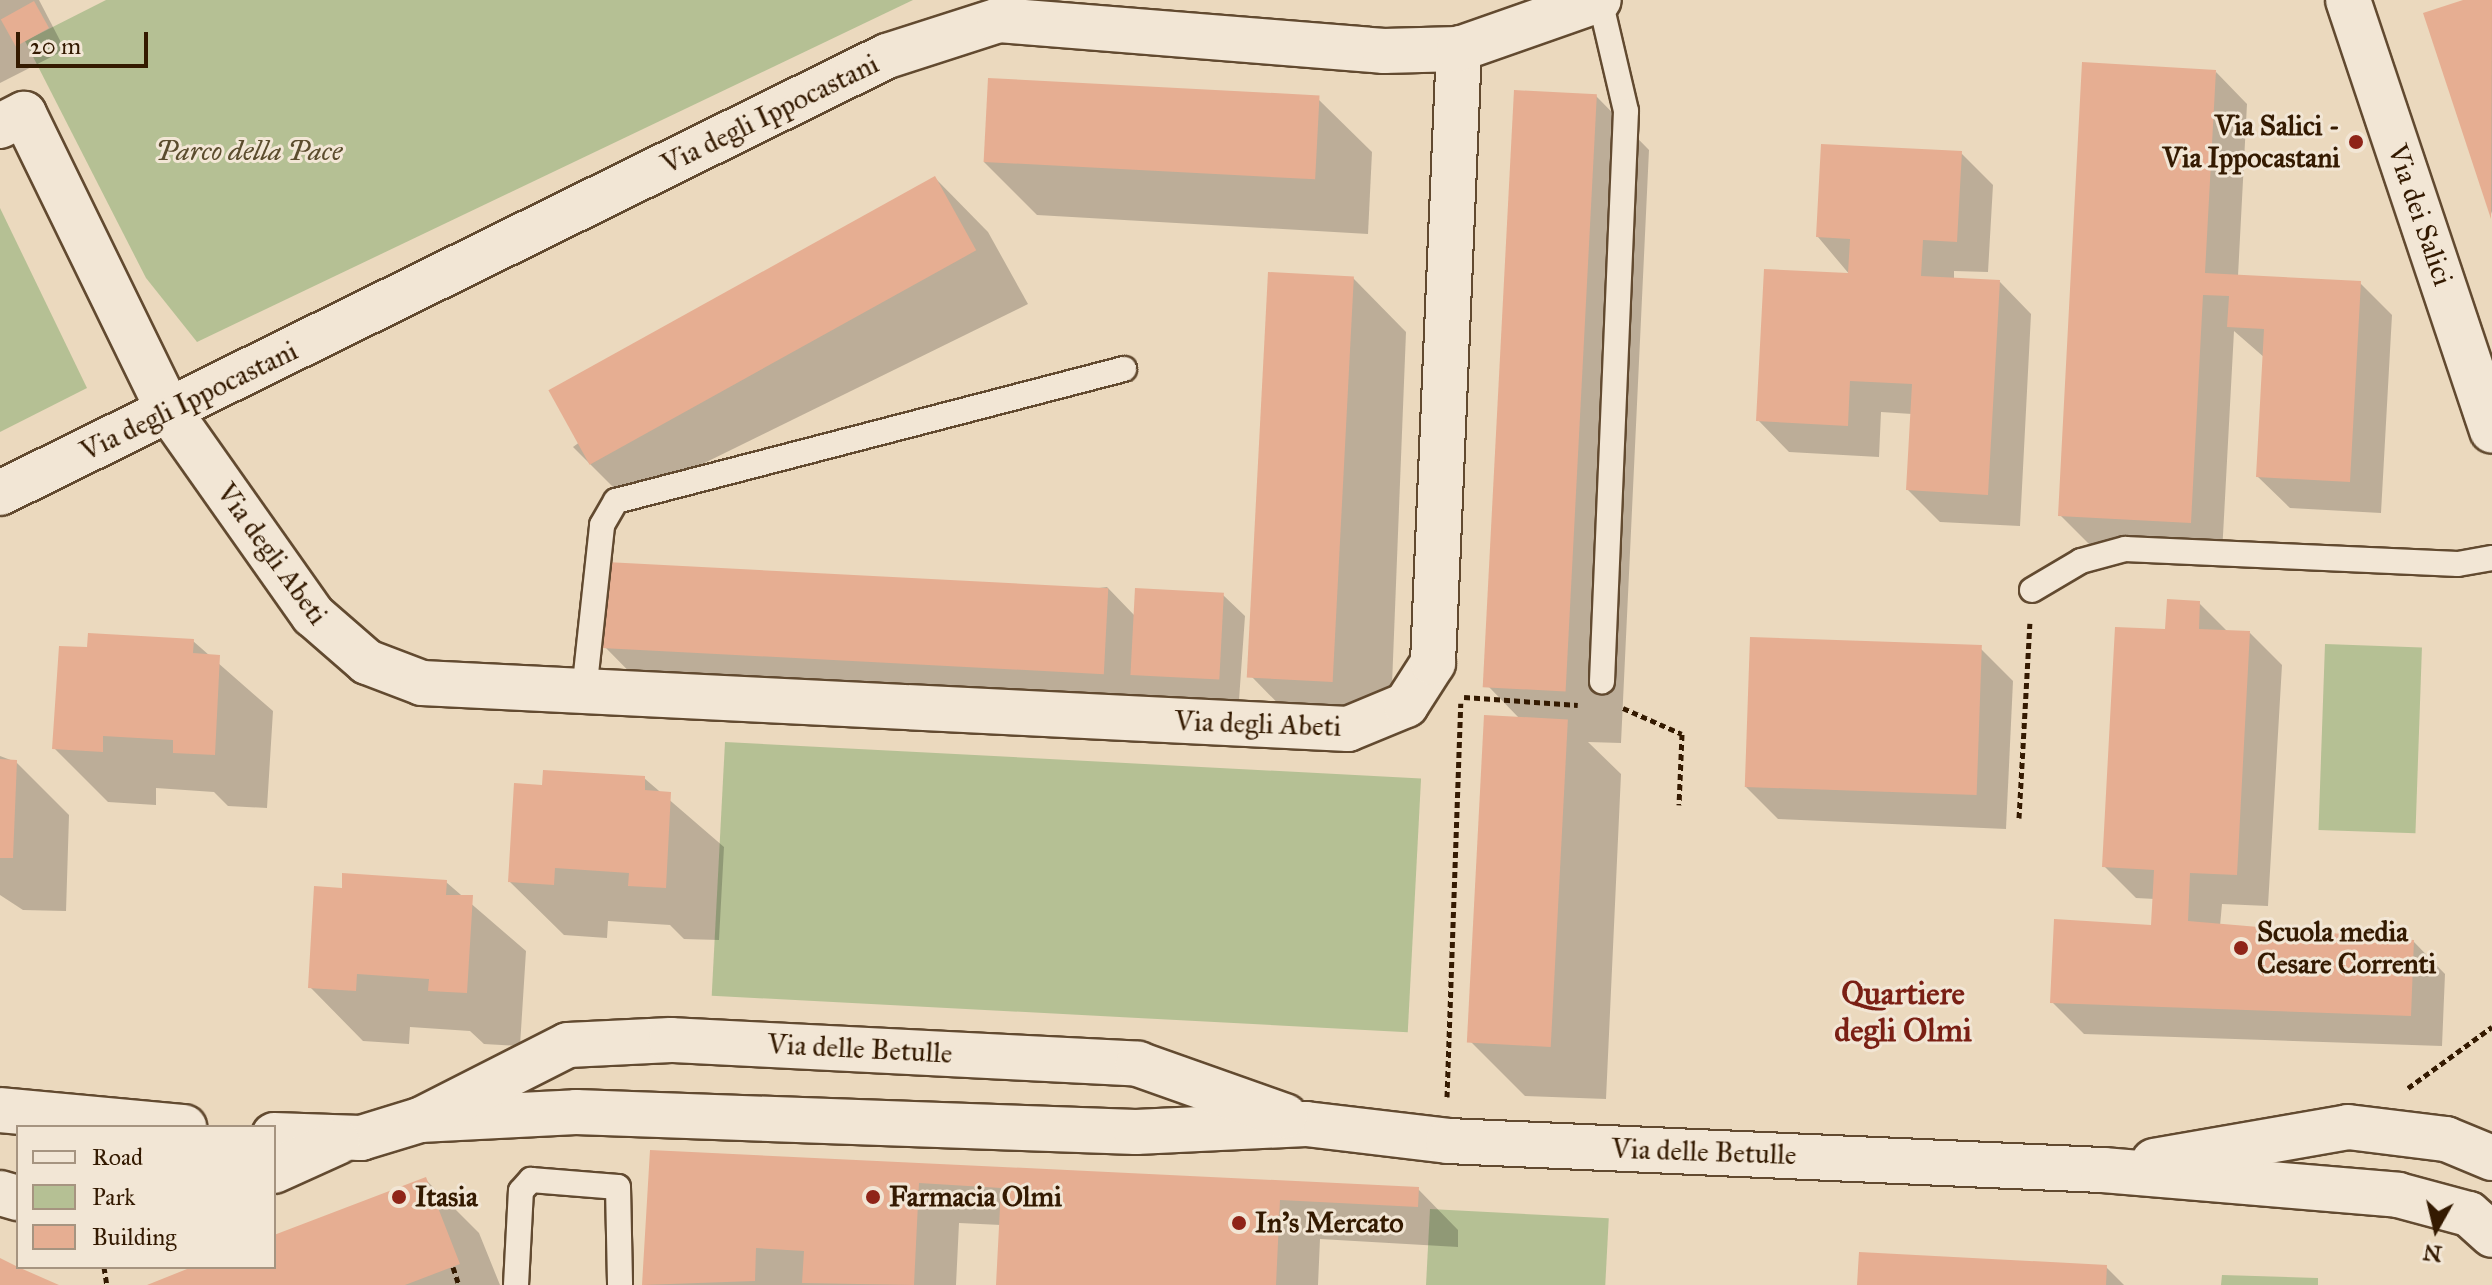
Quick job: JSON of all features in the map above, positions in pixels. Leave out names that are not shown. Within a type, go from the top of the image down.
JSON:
[{"type":"street","name":"Via degli Ippocastani","points":[[0,493],[887,56],[1000,10],[1095,15],[1384,51],[1459,49],[1599,0]]},
{"type":"street","name":"Via dei Salici","points":[[2355,2],[2492,431]]},
{"type":"street","name":"Via degli Abeti","points":[[0,126],[24,114],[169,411],[313,615],[367,662],[422,683],[1348,729],[1398,711],[1429,673],[1436,640],[1459,49]]},
{"type":"street","name":"Via delle Betulle","points":[[420,1120],[568,1045],[671,1040],[1138,1064],[1306,1124]]},
{"type":"street","points":[[0,1110],[162,1125]]},
{"type":"street","name":"Via delle Betulle","points":[[276,1170],[342,1140],[420,1120],[576,1112],[1136,1132],[1306,1124],[1448,1141],[2103,1170],[2398,1195],[2469,1214],[2492,1235]]},
{"type":"street","name":"Via delle Betulle","points":[[2103,1170],[2348,1127],[2446,1139],[2492,1158]]},
{"type":"street","name":"Via delle Betulle","points":[[276,1135],[342,1140]]},
{"type":"lane","points":[[1599,0],[1626,111],[1602,681]]},
{"type":"lane","points":[[584,692],[602,525],[616,501],[1124,369]]},
{"type":"lane","points":[[2032,590],[2072,565],[2125,549],[2458,564],[2492,558]]},
{"type":"lane","points":[[516,1285],[521,1191],[531,1180],[618,1187],[620,1285]]},
{"type":"path","points":[[2019,818],[2032,590]]},
{"type":"path","points":[[1451,696],[1593,705]]},
{"type":"path","points":[[1447,1102],[1461,697]]},
{"type":"path","points":[[1608,706],[1682,734],[1679,805]]},
{"type":"path","points":[[2408,1088],[2492,1027]]},
{"type":"path","points":[[453,1267],[459,1285]]},
{"type":"green space","name":"Parco della Pace","points":[[106,0],[913,0],[197,342],[146,278],[25,41]]},
{"type":"green space","points":[[0,208],[87,388],[0,432]]},
{"type":"green space","points":[[2325,644],[2422,647],[2415,833],[2319,830]]},
{"type":"green space","points":[[725,742],[1421,778],[1408,1032],[712,996]]},
{"type":"green space","points":[[1430,1209],[1609,1218],[1605,1285],[1426,1285]]},
{"type":"green space","points":[[2222,1275],[2318,1278],[2318,1285],[2221,1285]]},
{"type":"building","points":[[2463,0],[2492,0],[2491,219],[2423,13]]},
{"type":"building","points":[[34,1],[49,28],[16,47],[1,19]]},
{"type":"building","points":[[2082,62],[2216,70],[2205,273],[2361,281],[2350,482],[2256,477],[2264,329],[2227,327],[2229,296],[2203,295],[2191,523],[2058,516]]},
{"type":"building","points":[[988,78],[1320,95],[1315,179],[984,162]]},
{"type":"building","points":[[1514,90],[1597,94],[1566,692],[1483,687]]},
{"type":"building","points":[[1821,144],[1962,151],[1957,242],[1923,240],[1921,276],[2000,280],[1988,495],[1906,490],[1912,384],[1850,381],[1848,426],[1756,421],[1764,269],[1848,273],[1850,239],[1816,237]]},
{"type":"building","points":[[935,176],[976,250],[590,465],[548,390]]},
{"type":"building","points":[[1268,272],[1354,277],[1333,682],[1247,677]]},
{"type":"building","points":[[606,562],[1108,588],[1104,674],[601,648]]},
{"type":"building","points":[[1135,588],[1224,593],[1219,680],[1130,675]]},
{"type":"building","points":[[2167,599],[2200,601],[2199,629],[2250,631],[2237,875],[2190,873],[2188,921],[2414,940],[2411,1016],[2050,1003],[2054,919],[2151,925],[2154,870],[2102,867],[2115,627],[2165,629]]},
{"type":"building","points":[[88,633],[194,639],[193,653],[220,655],[215,755],[173,753],[173,740],[103,736],[103,752],[52,749],[59,646],[87,647]]},
{"type":"building","points":[[1750,637],[1982,645],[1977,795],[1745,787]]},
{"type":"building","points":[[1484,715],[1568,719],[1551,1047],[1467,1043]]},
{"type":"building","points":[[0,759],[17,760],[13,858],[0,858]]},
{"type":"building","points":[[543,770],[645,776],[645,790],[671,792],[666,888],[628,886],[629,873],[555,868],[554,885],[508,882],[514,783],[542,785]]},
{"type":"building","points":[[342,873],[447,880],[446,895],[473,895],[467,993],[428,991],[429,979],[357,974],[356,991],[308,988],[314,886],[342,888]]},
{"type":"building","points":[[650,1150],[1419,1187],[1418,1207],[1280,1200],[1276,1285],[996,1285],[1001,1188],[919,1183],[914,1285],[802,1283],[804,1251],[756,1248],[755,1281],[642,1285]]},
{"type":"building","points":[[426,1177],[460,1264],[405,1285],[147,1285],[187,1269],[276,1269],[276,1234]]},
{"type":"building","points":[[1859,1252],[2107,1265],[2106,1285],[1857,1285]]},
{"type":"building","points":[[0,1258],[16,1266],[16,1269],[59,1285],[0,1285]]},
{"type":"place","name":"Via Salici - Via Ippocastani","points":[[2356,142]]},
{"type":"place","name":"Scuola media Cesare Correnti","points":[[2241,948]]},
{"type":"place","name":"Itasia","points":[[399,1197]]},
{"type":"place","name":"Farmacia Olmi","points":[[873,1197]]},
{"type":"place","name":"In's Mercato","points":[[1239,1223]]},
{"type":"district","name":"Quartiere degli Olmi","points":[[1903,1014]]}]
